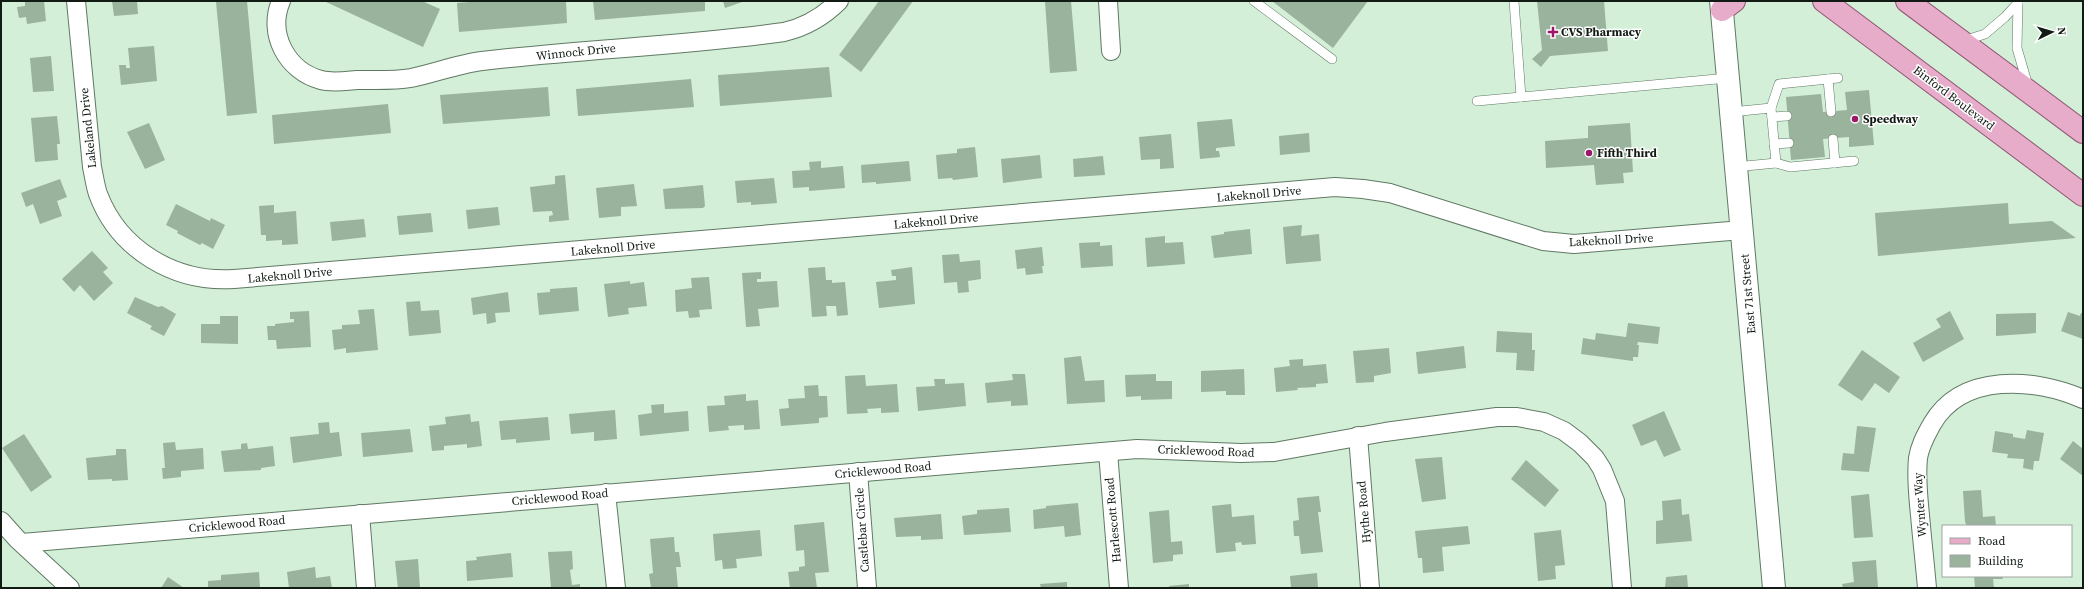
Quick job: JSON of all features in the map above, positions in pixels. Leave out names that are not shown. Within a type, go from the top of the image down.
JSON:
[{"type":"main road","name":"Binford Boulevard","points":[[1824,1],[2083,196]]},
{"type":"main road","points":[[1907,1],[2083,132]]},
{"type":"main road","name":"East 71st Street","points":[[1726,4],[1728,78],[1735,167],[1774,588]]},
{"type":"street","name":"Lakeland Drive","points":[[76,1],[92,167],[98,193],[104,206],[114,223],[132,244]]},
{"type":"street","name":"Winnock Drive","points":[[281,1],[276,26],[279,40],[289,59],[307,74],[329,81],[409,78],[480,61],[777,32],[798,28],[811,22],[824,15],[839,1]]},
{"type":"street","points":[[1108,1],[1111,51]]},
{"type":"street","name":"Lakeknoll Drive","points":[[132,244],[147,257],[172,270],[199,278],[227,280],[1335,187],[1390,193],[1543,241],[1574,244],[1742,230]]},
{"type":"street","name":"Wynter Way","points":[[1927,588],[1917,477],[1922,443],[1934,419],[1949,404],[1960,396],[1972,390],[1993,384],[2013,383],[2041,386],[2083,399]]},
{"type":"street","name":"Cricklewood Road","points":[[22,543],[1137,449],[1241,453],[1274,452],[1358,436],[1511,416],[1544,422],[1564,431],[1580,443],[1595,458],[1602,469],[1613,494],[1622,588]]},
{"type":"street","name":"Hythe Road","points":[[1358,436],[1370,588]]},
{"type":"street","name":"Harlescott Road","points":[[1108,452],[1119,588]]},
{"type":"street","name":"Castlebar Circle","points":[[858,472],[867,588]]},
{"type":"street","points":[[606,493],[616,588]]},
{"type":"street","points":[[360,514],[366,588]]},
{"type":"street","points":[[1,520],[22,543],[70,588]]},
{"type":"lane","points":[[1254,1],[1332,59]]},
{"type":"lane","points":[[1514,1],[1520,97]]},
{"type":"lane","points":[[1961,42],[1985,34],[2005,17],[2018,2]]},
{"type":"lane","points":[[2018,2],[2017,48],[2030,93]]},
{"type":"lane","points":[[1477,101],[1728,78]]},
{"type":"lane","points":[[1776,163],[1772,113],[1779,84],[1838,78]]},
{"type":"lane","points":[[1828,79],[1831,112]]},
{"type":"lane","points":[[1731,112],[1772,113],[1787,116]]},
{"type":"lane","points":[[1833,139],[1835,163]]},
{"type":"lane","points":[[1774,144],[1789,143]]},
{"type":"lane","points":[[1735,167],[1776,163],[1790,167],[1854,161]]},
{"type":"building","points":[[25,1],[44,1],[46,21],[27,24],[26,17],[19,18],[17,7],[25,6]]},
{"type":"building","points":[[112,1],[137,1],[138,14],[114,16]]},
{"type":"building","points":[[247,1],[257,113],[227,116],[216,2]]},
{"type":"building","points":[[324,1],[422,1],[440,9],[423,47]]},
{"type":"building","points":[[481,1],[566,1],[567,23],[459,32],[457,3]]},
{"type":"building","points":[[593,1],[705,1],[705,11],[595,20]]},
{"type":"building","points":[[723,1],[745,1],[725,8]]},
{"type":"building","points":[[879,1],[913,1],[861,72],[839,55]]},
{"type":"building","points":[[1045,1],[1071,1],[1077,71],[1050,73]]},
{"type":"building","points":[[1272,1],[1368,1],[1333,48]]},
{"type":"building","name":"CVS Pharmacy","points":[[1537,1],[1604,1],[1608,51],[1550,56],[1541,67],[1532,59],[1542,50]]},
{"type":"building","points":[[154,46],[157,81],[121,85],[119,65],[126,65],[126,68],[130,68],[128,48]]},
{"type":"building","points":[[51,56],[54,91],[33,92],[30,58]]},
{"type":"building","points":[[829,67],[832,97],[720,106],[718,75]]},
{"type":"building","points":[[691,79],[694,107],[578,116],[576,89]]},
{"type":"building","points":[[548,87],[550,116],[443,124],[440,95]]},
{"type":"building","points":[[1869,90],[1874,145],[1849,147],[1849,137],[1823,139],[1825,157],[1791,160],[1786,97],[1821,94],[1823,112],[1847,110],[1845,92]]},
{"type":"building","points":[[388,104],[391,133],[274,144],[272,115]]},
{"type":"building","points":[[57,116],[60,144],[57,144],[58,160],[35,162],[31,118]]},
{"type":"building","points":[[1232,119],[1235,146],[1216,148],[1216,151],[1219,151],[1220,157],[1200,159],[1197,122]]},
{"type":"building","points":[[149,123],[165,160],[145,169],[127,132]]},
{"type":"building","name":"Fifth Third","points":[[1630,123],[1633,172],[1623,173],[1624,183],[1596,185],[1594,165],[1546,168],[1545,141],[1588,138],[1588,126]]},
{"type":"building","points":[[1309,133],[1310,152],[1280,155],[1279,136]]},
{"type":"building","points":[[1171,134],[1174,168],[1160,169],[1160,159],[1141,160],[1139,137]]},
{"type":"building","points":[[975,147],[978,177],[953,180],[952,178],[938,179],[936,155],[957,153],[957,149]]},
{"type":"building","points":[[1040,155],[1042,178],[1003,183],[1001,159]]},
{"type":"building","points":[[1103,156],[1105,175],[1074,177],[1073,159]]},
{"type":"building","points":[[821,161],[821,168],[843,166],[845,188],[809,191],[809,187],[793,188],[792,171],[810,170],[809,162]]},
{"type":"building","points":[[909,161],[911,181],[876,184],[876,182],[862,183],[861,165]]},
{"type":"building","points":[[565,175],[569,220],[549,222],[549,216],[553,215],[552,211],[533,212],[530,187],[555,184],[555,176]]},
{"type":"building","points":[[774,178],[777,203],[751,205],[751,202],[737,203],[735,181]]},
{"type":"building","points":[[60,179],[67,197],[57,201],[62,216],[40,224],[33,204],[26,207],[21,193]]},
{"type":"building","points":[[634,184],[637,206],[621,207],[621,216],[599,218],[596,188]]},
{"type":"building","points":[[703,185],[705,206],[703,208],[665,209],[663,189]]},
{"type":"building","points":[[2008,203],[2009,224],[2052,221],[2076,238],[1878,256],[1875,213]]},
{"type":"building","points":[[176,204],[210,221],[211,218],[225,225],[213,249],[202,243],[200,245],[177,233],[178,231],[166,225]]},
{"type":"building","points":[[274,205],[274,213],[296,211],[298,244],[282,245],[282,240],[266,241],[266,235],[261,235],[259,206]]},
{"type":"building","points":[[498,207],[500,225],[468,229],[466,210]]},
{"type":"building","points":[[431,213],[433,232],[399,235],[397,216]]},
{"type":"building","points":[[364,219],[366,237],[332,241],[330,222]]},
{"type":"building","points":[[1302,225],[1301,236],[1319,234],[1321,261],[1286,264],[1283,227]]},
{"type":"building","points":[[1250,229],[1252,254],[1214,258],[1211,236],[1224,234],[1224,232]]},
{"type":"building","points":[[1165,236],[1165,243],[1183,242],[1185,264],[1147,267],[1145,238]]},
{"type":"building","points":[[1100,242],[1100,246],[1112,245],[1113,266],[1081,268],[1079,243]]},
{"type":"building","points":[[1042,247],[1044,266],[1042,266],[1043,273],[1026,275],[1025,268],[1017,269],[1015,250]]},
{"type":"building","points":[[92,251],[108,268],[103,272],[113,283],[94,301],[80,285],[74,292],[62,279]]},
{"type":"building","points":[[959,254],[960,262],[980,260],[981,279],[968,281],[969,292],[958,293],[957,282],[944,283],[942,255]]},
{"type":"building","points":[[825,267],[826,280],[832,280],[832,283],[845,282],[848,315],[837,316],[836,306],[826,306],[827,316],[812,317],[808,268]]},
{"type":"building","points":[[912,267],[915,304],[879,308],[876,282],[896,280],[896,276],[892,276],[891,270]]},
{"type":"building","points":[[761,272],[761,279],[757,279],[757,282],[777,281],[779,307],[758,309],[760,326],[746,327],[742,273]]},
{"type":"building","points":[[709,277],[712,309],[699,310],[700,317],[689,318],[688,311],[676,312],[675,290],[692,288],[691,278]]},
{"type":"building","points":[[630,281],[630,284],[644,282],[647,306],[628,308],[629,314],[608,317],[604,284]]},
{"type":"building","points":[[577,287],[579,311],[539,315],[537,293],[550,292],[550,289]]},
{"type":"building","points":[[508,292],[510,312],[495,313],[496,322],[487,324],[486,313],[473,315],[471,298]]},
{"type":"building","points":[[135,297],[158,307],[162,306],[176,314],[164,336],[150,329],[152,326],[127,313]]},
{"type":"building","points":[[420,301],[421,311],[439,310],[441,333],[409,336],[406,302]]},
{"type":"building","points":[[374,309],[378,350],[346,353],[346,348],[334,350],[332,330],[342,329],[342,325],[360,324],[358,310]]},
{"type":"building","points":[[309,311],[311,347],[277,349],[276,340],[268,340],[267,326],[294,322],[294,319],[290,319],[290,312]]},
{"type":"building","points":[[1950,311],[1964,339],[1923,362],[1913,343],[1941,327],[1936,319]]},
{"type":"building","points":[[2068,312],[2080,316],[2081,313],[2083,313],[2083,339],[2061,331]]},
{"type":"building","points":[[2036,313],[2036,333],[1996,336],[1996,314]]},
{"type":"building","points":[[220,316],[238,316],[238,344],[201,343],[201,324],[220,324]]},
{"type":"building","points":[[1628,323],[1660,327],[1658,344],[1638,342],[1638,357],[1633,357],[1633,361],[1581,354],[1583,338],[1595,340],[1596,333],[1626,337]]},
{"type":"building","points":[[1497,331],[1532,333],[1532,350],[1535,350],[1534,371],[1516,370],[1517,353],[1496,352]]},
{"type":"building","points":[[1464,346],[1466,368],[1418,374],[1416,352]]},
{"type":"building","points":[[1389,348],[1391,373],[1374,376],[1374,382],[1356,383],[1353,351]]},
{"type":"building","points":[[1862,350],[1900,377],[1889,393],[1875,383],[1862,401],[1838,385]]},
{"type":"building","points":[[1081,356],[1085,381],[1104,380],[1105,402],[1067,404],[1064,358]]},
{"type":"building","points":[[1303,359],[1303,366],[1326,364],[1328,383],[1316,384],[1316,387],[1297,388],[1298,390],[1276,392],[1274,368],[1290,366],[1289,360]]},
{"type":"building","points":[[1244,369],[1245,395],[1226,395],[1226,391],[1201,392],[1201,371]]},
{"type":"building","points":[[1012,374],[1025,374],[1028,405],[1011,406],[1011,401],[987,403],[985,383],[1013,380]]},
{"type":"building","points":[[1156,374],[1156,381],[1172,381],[1172,399],[1141,400],[1141,396],[1126,397],[1125,375]]},
{"type":"building","points":[[865,375],[866,386],[897,384],[899,412],[881,413],[881,408],[867,409],[868,413],[847,414],[845,376]]},
{"type":"building","points":[[934,379],[945,379],[945,384],[964,383],[966,406],[918,411],[916,387],[935,386]]},
{"type":"building","points":[[818,385],[819,396],[827,396],[828,417],[819,418],[819,423],[781,426],[779,409],[789,408],[788,399],[805,398],[804,386]]},
{"type":"building","points":[[746,394],[746,401],[758,400],[760,429],[744,430],[744,425],[728,426],[729,430],[709,432],[707,406],[725,405],[724,396]]},
{"type":"building","points":[[664,404],[664,413],[688,411],[689,431],[640,436],[638,415],[652,413],[651,405]]},
{"type":"building","points":[[615,410],[617,439],[594,441],[594,432],[571,434],[569,414]]},
{"type":"building","points":[[1664,411],[1681,450],[1664,457],[1656,440],[1641,446],[1632,425]]},
{"type":"building","points":[[470,414],[471,422],[479,421],[482,446],[467,448],[467,444],[444,446],[444,450],[432,451],[429,426],[446,424],[445,417]]},
{"type":"building","points":[[548,417],[550,440],[516,443],[516,439],[501,440],[499,421]]},
{"type":"building","points":[[329,422],[330,433],[339,432],[342,456],[293,463],[290,437],[319,434],[318,423]]},
{"type":"building","points":[[1857,426],[1876,428],[1869,472],[1841,470],[1843,453],[1854,454]]},
{"type":"building","points":[[410,429],[413,452],[363,457],[361,433]]},
{"type":"building","points":[[2027,430],[2044,433],[2039,461],[2034,461],[2033,470],[2023,468],[2024,459],[2007,458],[2008,454],[1992,452],[1995,431],[2013,434],[2013,437],[2025,439]]},
{"type":"building","points":[[24,434],[52,477],[31,492],[2,448]]},
{"type":"building","points":[[2073,441],[2083,449],[2083,476],[2060,459]]},
{"type":"building","points":[[175,442],[176,450],[203,448],[204,469],[181,471],[181,477],[163,479],[162,468],[165,468],[163,443]]},
{"type":"building","points":[[247,443],[248,449],[273,446],[275,466],[261,468],[261,470],[224,472],[221,451],[241,449],[241,444]]},
{"type":"building","points":[[116,449],[126,449],[128,480],[88,480],[86,458],[116,455]]},
{"type":"building","points":[[1442,457],[1446,499],[1422,502],[1415,459]]},
{"type":"building","points":[[1526,460],[1559,490],[1545,507],[1511,479]]},
{"type":"building","points":[[1981,490],[1983,517],[1995,516],[1996,525],[1966,525],[1963,491]]},
{"type":"building","points":[[1869,494],[1873,537],[1854,538],[1851,496]]},
{"type":"building","points":[[1319,496],[1321,512],[1318,512],[1323,552],[1301,554],[1299,536],[1294,536],[1293,521],[1299,520],[1297,498]]},
{"type":"building","points":[[1681,499],[1682,515],[1689,514],[1692,541],[1656,544],[1656,521],[1663,520],[1662,501]]},
{"type":"building","points":[[1078,503],[1081,535],[1065,537],[1064,526],[1034,529],[1033,510],[1046,508],[1046,506]]},
{"type":"building","points":[[1231,504],[1232,517],[1254,515],[1256,544],[1242,545],[1241,542],[1235,543],[1236,551],[1216,553],[1212,506]]},
{"type":"building","points":[[1009,508],[1011,532],[964,535],[962,516],[977,514],[977,510]]},
{"type":"building","points":[[1169,510],[1171,542],[1182,541],[1183,554],[1173,555],[1173,561],[1153,563],[1149,512]]},
{"type":"building","points":[[941,514],[943,539],[921,540],[921,536],[896,537],[894,518]]},
{"type":"building","points":[[824,522],[829,572],[815,573],[817,588],[790,588],[788,572],[799,571],[799,567],[805,566],[804,550],[796,551],[794,525]]},
{"type":"building","points":[[1468,526],[1470,544],[1442,547],[1444,571],[1423,573],[1422,558],[1418,558],[1415,531]]},
{"type":"building","points":[[760,530],[762,556],[736,559],[737,568],[723,569],[722,560],[715,561],[713,534]]},
{"type":"building","points":[[1561,530],[1565,565],[1555,566],[1556,579],[1538,581],[1534,533]]},
{"type":"building","points":[[674,537],[675,552],[679,552],[681,567],[676,567],[678,588],[651,588],[649,574],[653,573],[650,539]]},
{"type":"building","points":[[572,551],[573,569],[570,570],[572,585],[580,584],[580,588],[551,588],[548,552]]},
{"type":"building","points":[[511,553],[513,577],[467,581],[466,561],[477,560],[476,557]]},
{"type":"building","points":[[418,559],[420,588],[398,588],[395,561]]},
{"type":"building","points":[[1876,560],[1878,588],[1843,588],[1842,584],[1854,582],[1852,562]]},
{"type":"building","points":[[315,567],[316,578],[330,576],[332,588],[289,588],[287,572]]},
{"type":"building","points":[[259,572],[260,588],[208,588],[208,581],[221,580],[221,575]]},
{"type":"building","points":[[1317,573],[1318,588],[1291,588],[1290,576]]},
{"type":"building","points":[[1687,575],[1688,588],[1665,588],[1666,577]]},
{"type":"building","points":[[168,577],[184,588],[161,588]]},
{"type":"building","points":[[1974,577],[2002,577],[2003,579],[1993,579],[1994,588],[1975,588]]},
{"type":"building","points":[[1067,582],[1067,588],[1041,588],[1040,584]]},
{"type":"building","points":[[1189,584],[1189,588],[1169,588],[1169,586]]},
{"type":"place","name":"CVS Pharmacy","points":[[1553,32]]},
{"type":"place","name":"Speedway","points":[[1855,119]]},
{"type":"place","name":"Fifth Third","points":[[1589,153]]}]
